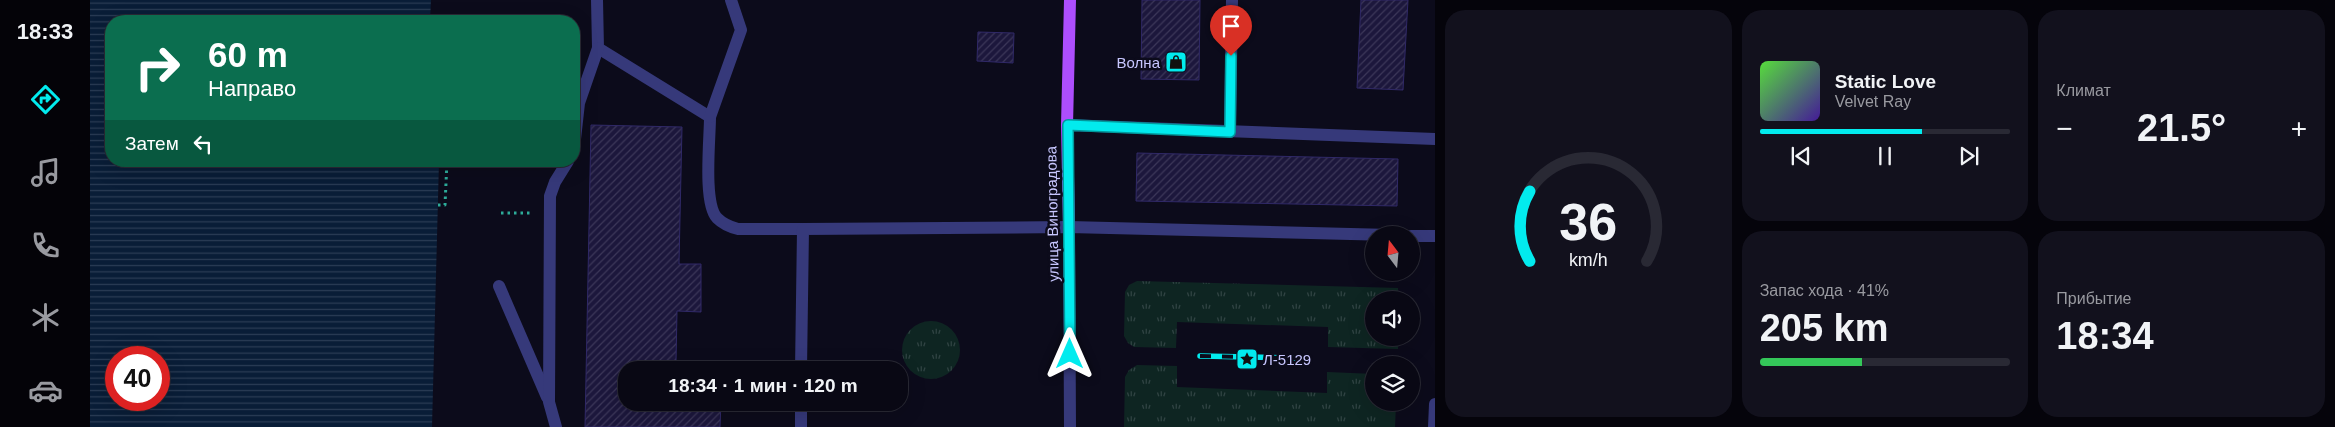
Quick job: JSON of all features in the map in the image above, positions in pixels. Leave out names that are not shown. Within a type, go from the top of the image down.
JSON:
[{"type":"main road","name":"улица Виноградова","points":[[1069,227],[1070,0]]},
{"type":"street","points":[[580,100],[598,48],[597,0]]},
{"type":"street","points":[[731,0],[741,30],[710,117],[709,202],[716,217],[727,226],[738,229],[1069,227],[1365,234]]},
{"type":"street","points":[[1230,132],[1232,0]]},
{"type":"street","points":[[598,48],[710,117]]},
{"type":"street","points":[[1068,125],[1435,140]]},
{"type":"street","points":[[549,402],[550,196],[555,182],[564,167]]},
{"type":"street","name":"улица Виноградова","points":[[1069,227],[1070,427]]},
{"type":"street","points":[[801,361],[803,229]]},
{"type":"street","points":[[1420,236],[1435,236]]},
{"type":"street","points":[[499,286],[549,402],[556,427]]},
{"type":"street","points":[[1434,427],[1435,404]]},
{"type":"street","points":[[801,411],[801,427]]},
{"type":"path","points":[[438,204],[445,205],[447,167]]},
{"type":"path","points":[[501,213],[550,212]]},
{"type":"green space","points":[[1137,281],[1398,288],[1398,291],[1365,291],[1365,346],[1398,346],[1398,349],[1328,347],[1328,327],[1177,322],[1176,348],[1134,347],[1128,343],[1124,336],[1125,292],[1129,285]]},
{"type":"green space","points":[[931,321],[942,323],[955,334],[959,344],[958,361],[942,377],[931,379],[920,377],[908,367],[908,361],[904,361],[902,350],[904,339],[920,323]]},
{"type":"green space","points":[[1137,365],[1177,366],[1177,387],[1327,393],[1327,372],[1365,374],[1365,411],[1396,411],[1395,427],[1124,427],[1125,377],[1129,370]]},
{"type":"water","points":[[90,0],[431,0],[430,15],[105,15],[105,167],[439,167],[432,427],[90,427]]},
{"type":"building","points":[[1142,0],[1200,0],[1199,80],[1141,79]]},
{"type":"building","points":[[1361,0],[1408,0],[1403,90],[1357,88]]},
{"type":"building","points":[[978,32],[1014,33],[1013,63],[977,61]]},
{"type":"building","points":[[591,125],[682,127],[679,264],[701,264],[701,312],[677,311],[676,361],[618,361],[618,411],[721,411],[720,427],[585,427]]},
{"type":"building","points":[[1137,153],[1398,159],[1397,206],[1136,201]]},
{"type":"railway","points":[[1200,356],[1294,358]]},
{"type":"place","name":"Волна","points":[[1176,62]]},
{"type":"place","name":"Л-5129","points":[[1247,359]]},
{"type":"route","points":[[1070,354],[1068,125],[1230,132],[1231,56]]}]
